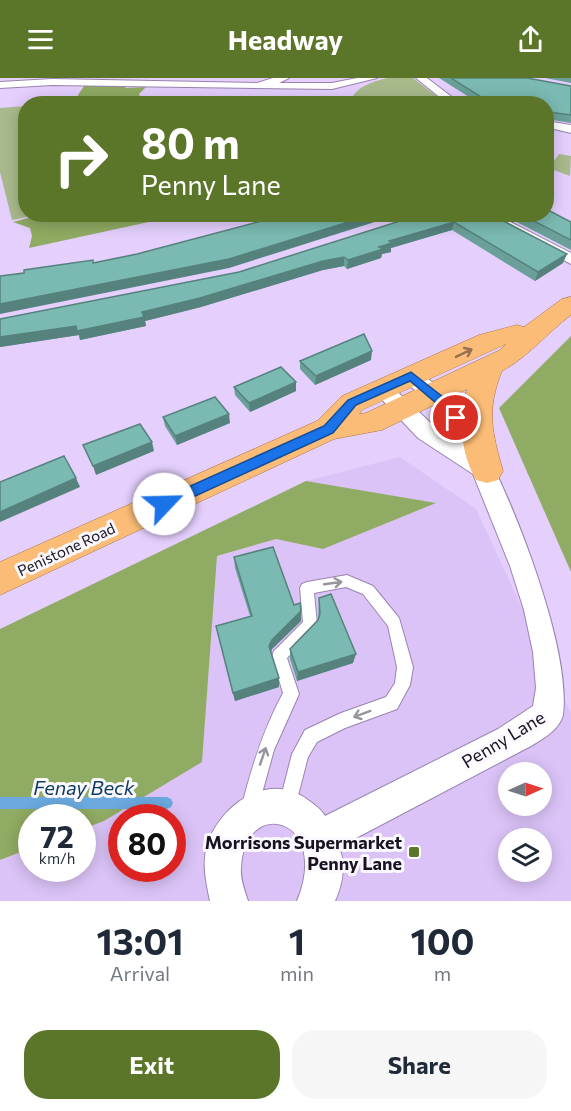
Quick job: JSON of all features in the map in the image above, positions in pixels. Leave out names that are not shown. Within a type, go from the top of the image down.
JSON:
[{"type":"highway","name":"Penistone Road","points":[[392,399],[433,395],[509,356],[539,327],[571,304]]},
{"type":"highway","name":"Penistone Road","points":[[0,579],[328,429],[371,423],[411,376],[488,341],[539,327]]},
{"type":"highway","points":[[487,471],[474,423],[477,400],[490,366]]},
{"type":"street","points":[[258,86],[284,78]]},
{"type":"street","points":[[0,85],[131,81],[258,86],[332,86],[372,78]]},
{"type":"street","points":[[421,78],[445,96]]},
{"type":"street","points":[[332,86],[339,96]]},
{"type":"street","points":[[554,126],[571,129]]},
{"type":"street","points":[[499,222],[571,259]]},
{"type":"street","name":"Penny Lane","points":[[319,838],[515,736],[548,714],[565,684],[564,643],[549,594],[519,524],[448,406],[411,376]]},
{"type":"street","name":"Penny Lane","points":[[392,399],[436,440],[487,471]]},
{"type":"street","points":[[229,901],[221,871],[228,837],[237,823],[249,813],[261,807],[274,805],[300,814],[311,824],[319,838],[324,855],[324,873],[321,891],[316,901]]},
{"type":"lane","points":[[249,813],[274,723],[291,694],[279,656],[310,624],[307,588],[347,581],[368,590],[394,623],[405,667],[402,685],[391,703],[341,721],[311,736],[300,754],[288,808]]},
{"type":"shaded area","points":[[400,457],[476,509],[571,713],[571,901],[0,901],[0,860],[18,853],[18,882],[96,882],[96,824],[108,819],[108,882],[186,882],[186,804],[132,804],[202,762],[217,556],[276,539],[323,549],[435,503],[306,481]]},
{"type":"green space","points":[[387,78],[413,78],[436,96],[353,96],[370,83]]},
{"type":"green space","points":[[92,84],[126,88],[146,87],[140,96],[78,96],[84,86]]},
{"type":"green space","points":[[18,107],[18,219],[12,220],[0,172],[0,108]]},
{"type":"green space","points":[[559,154],[571,156],[570,176],[554,170],[554,161]]},
{"type":"green space","points":[[13,222],[149,222],[29,248],[32,236],[30,228]]},
{"type":"green space","points":[[571,336],[571,572],[499,408]]},
{"type":"green space","points":[[306,481],[436,503],[323,549],[276,539],[217,556],[202,762],[132,804],[108,804],[108,819],[96,824],[96,804],[18,804],[18,853],[0,860],[0,629]]},
{"type":"building","points":[[451,78],[527,78],[571,86],[571,115],[554,113],[554,96],[479,96]]},
{"type":"building","points":[[554,213],[571,222],[571,240],[536,222],[554,222]]},
{"type":"building","points":[[258,222],[348,222],[229,259],[0,304],[0,276],[24,273],[24,270],[93,260],[93,263],[137,254]]},
{"type":"building","points":[[397,222],[454,222],[389,241],[392,243],[379,247],[383,249],[348,260],[344,257],[323,261],[200,298],[142,312],[144,317],[77,331],[76,326],[0,337],[0,319],[239,272]]},
{"type":"building","points":[[454,222],[505,222],[567,254],[538,272]]},
{"type":"building","points":[[364,334],[372,351],[316,376],[300,361]]},
{"type":"building","points":[[281,367],[296,382],[249,403],[234,387]]},
{"type":"building","points":[[215,397],[229,414],[175,436],[163,417]]},
{"type":"building","points":[[140,424],[152,442],[93,466],[83,445]]},
{"type":"building","points":[[64,456],[76,478],[0,512],[0,482]]},
{"type":"building","points":[[273,547],[294,605],[300,603],[301,611],[272,640],[269,646],[279,678],[233,693],[216,626],[252,616],[234,557]]},
{"type":"building","points":[[331,594],[356,654],[298,672],[290,649],[318,620],[319,598]]},
{"type":"waterway","name":"Fenay Beck","points":[[0,803],[167,803]]},
{"type":"place","name":"Morrisons Supermarket Penny Lane","points":[[414,852]]},
{"type":"route","points":[[164,504],[328,429],[352,403],[411,376],[448,406],[456,418]]}]
